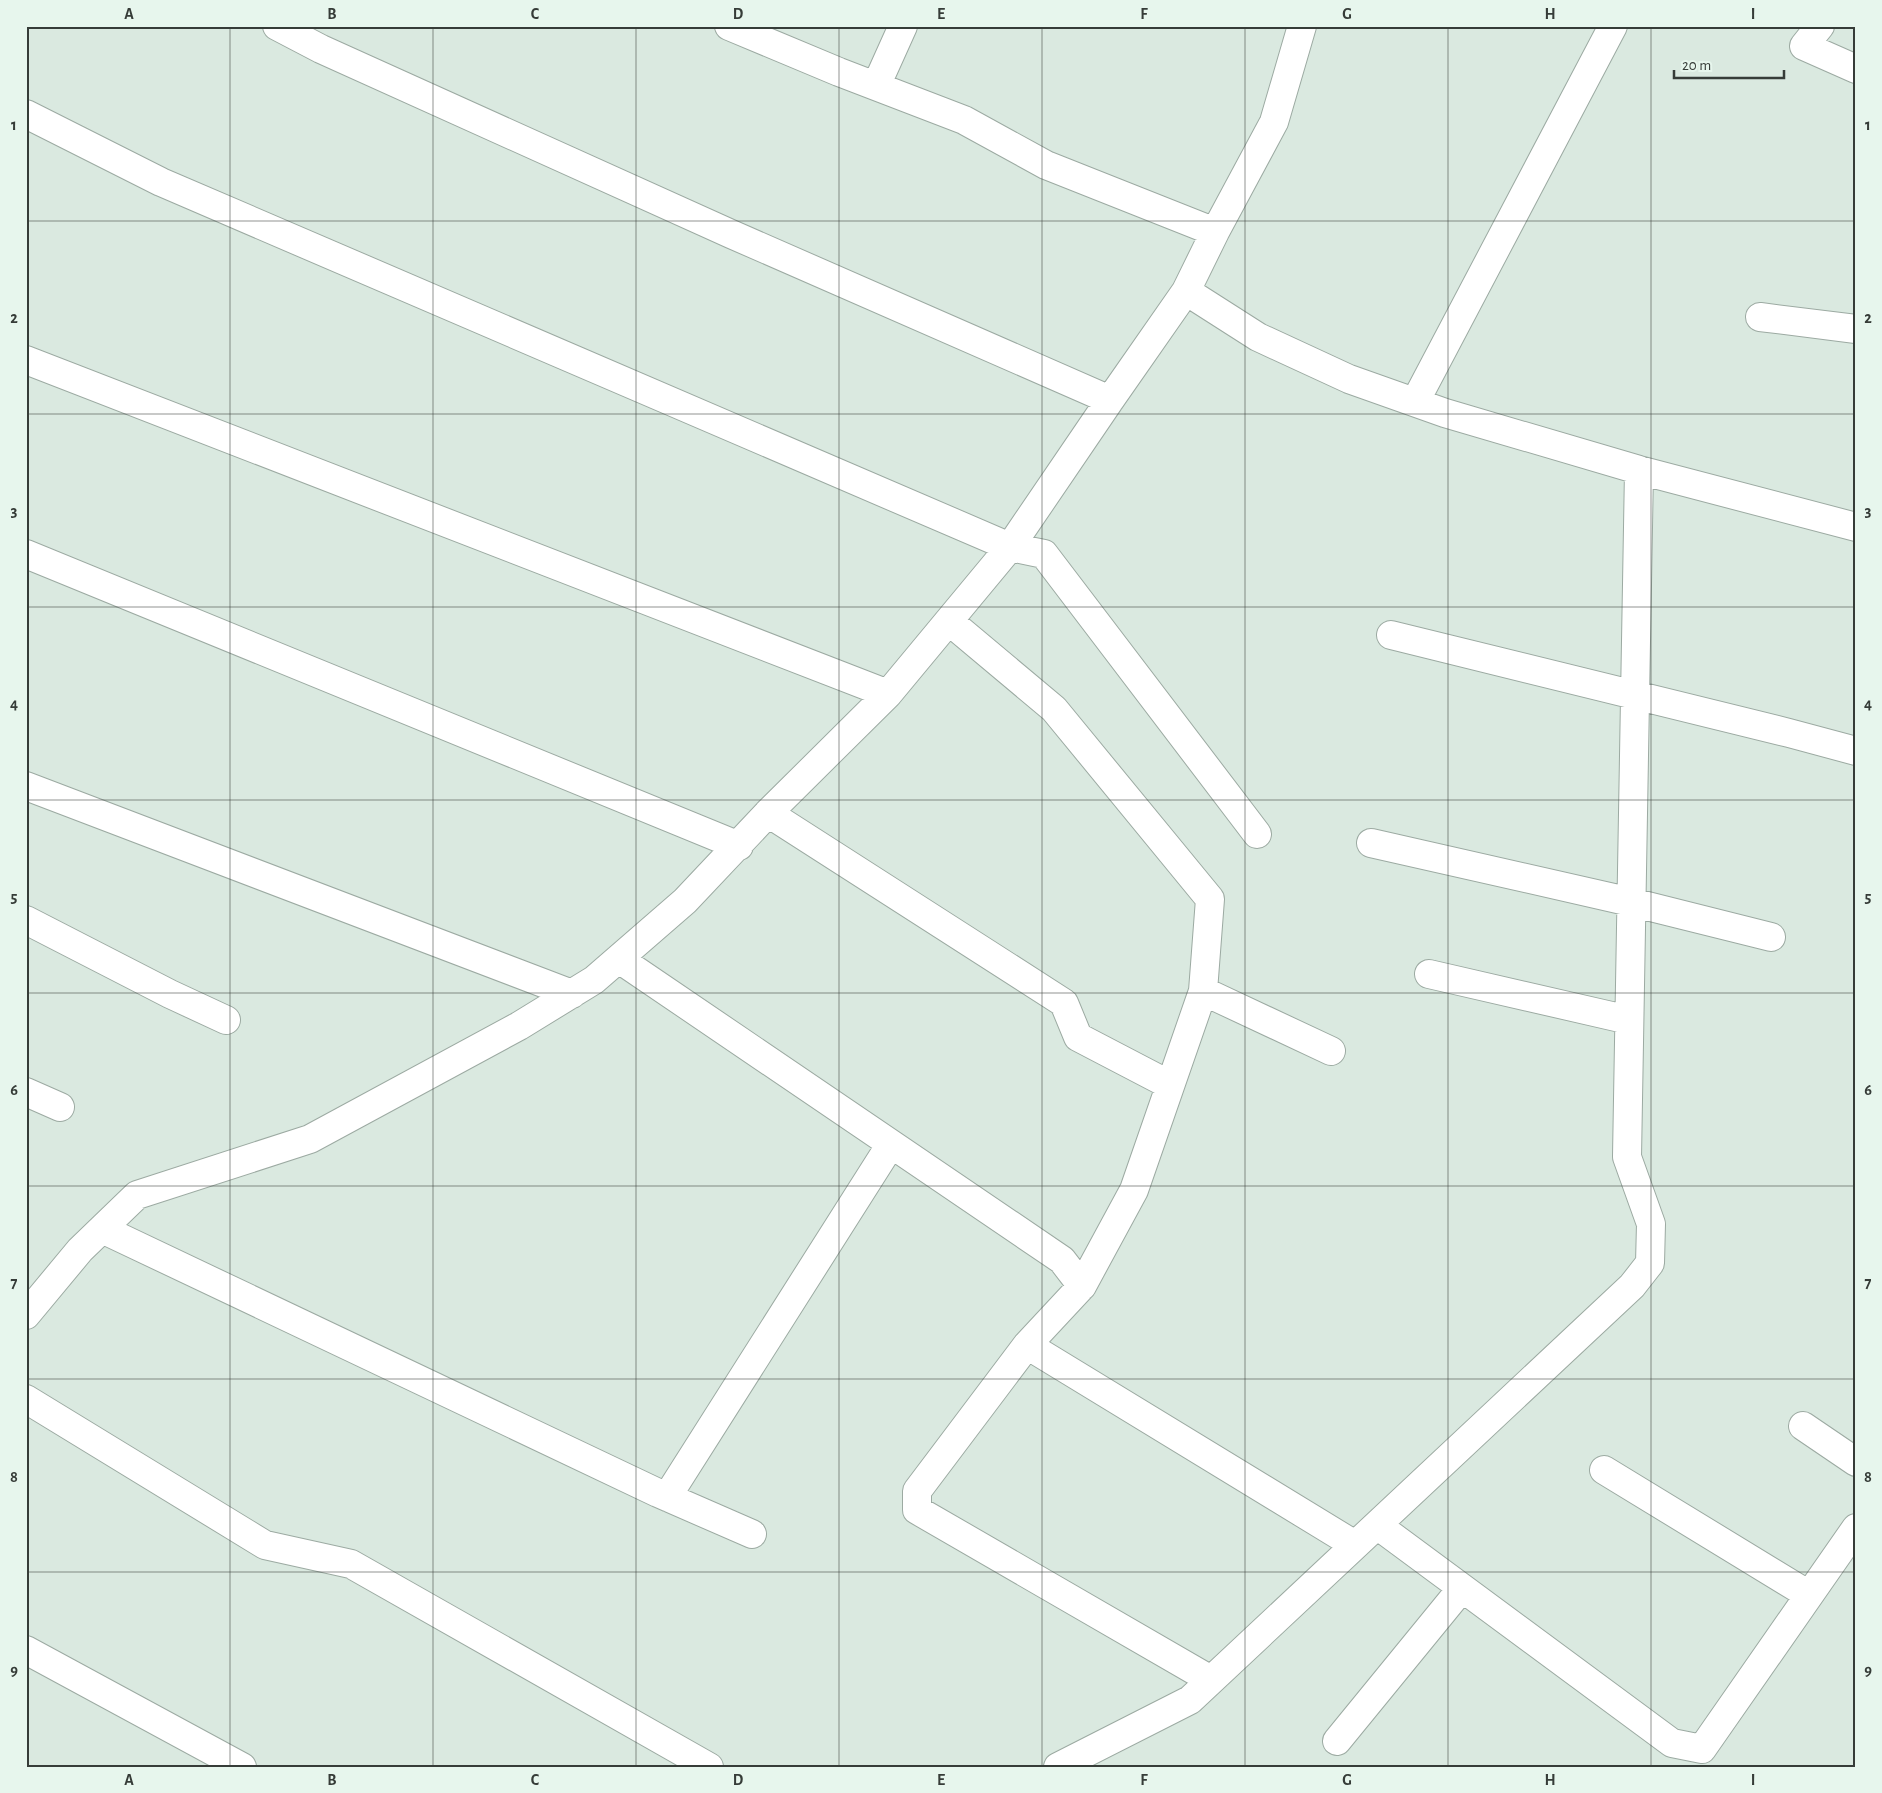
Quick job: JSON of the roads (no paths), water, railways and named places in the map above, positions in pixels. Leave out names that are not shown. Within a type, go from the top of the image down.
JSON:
[{"type":"street","points":[[277,26],[321,49],[712,226],[1110,400]]},
{"type":"street","points":[[729,26],[964,120],[1046,165],[1215,232]]},
{"type":"street","points":[[876,86],[903,26]]},
{"type":"street","points":[[26,1315],[80,1250],[137,1195],[310,1139],[519,1026],[572,994],[594,980],[685,901],[739,846],[768,813],[888,694],[1010,547],[1186,291],[1215,232],[1274,122],[1302,26]]},
{"type":"street","points":[[1416,402],[1613,26]]},
{"type":"street","points":[[1820,26],[1804,46],[1856,69]]},
{"type":"street","points":[[26,114],[161,182],[1010,547],[1044,554],[1257,834]]},
{"type":"street","points":[[1186,291],[1258,337],[1349,378],[1445,413],[1639,470],[1856,527]]},
{"type":"street","points":[[1760,316],[1856,329]]},
{"type":"street","points":[[26,360],[888,694]]},
{"type":"street","points":[[1058,1767],[1190,1700],[1632,1286],[1650,1263],[1651,1224],[1627,1157],[1639,470]]},
{"type":"street","points":[[26,554],[739,846]]},
{"type":"street","points":[[949,621],[1054,709],[1210,899],[1203,991],[1134,1190],[1082,1286],[1026,1345],[917,1491],[917,1510],[1211,1680]]},
{"type":"street","points":[[1391,635],[1856,751]]},
{"type":"street","points":[[26,786],[572,994]]},
{"type":"street","points":[[768,813],[1064,1003],[1078,1036],[1170,1085]]},
{"type":"street","points":[[1372,843],[1631,902],[1770,938]]},
{"type":"street","points":[[26,920],[170,994],[226,1020]]},
{"type":"street","points":[[619,959],[1062,1260],[1082,1286]]},
{"type":"street","points":[[1429,974],[1629,1020]]},
{"type":"street","points":[[1203,991],[1331,1051]]},
{"type":"street","points":[[26,1092],[60,1107]]},
{"type":"street","points":[[667,1497],[891,1144]]},
{"type":"street","points":[[102,1229],[667,1497],[752,1534]]},
{"type":"street","points":[[1026,1345],[1355,1545]]},
{"type":"street","points":[[26,1400],[266,1545],[351,1564],[709,1767]]},
{"type":"street","points":[[1803,1426],[1856,1462]]},
{"type":"street","points":[[1604,1470],[1809,1594]]},
{"type":"street","points":[[1377,1525],[1672,1743],[1702,1749],[1809,1594],[1854,1535]]},
{"type":"street","points":[[1337,1741],[1462,1588]]},
{"type":"street","points":[[26,1650],[242,1767]]}]
